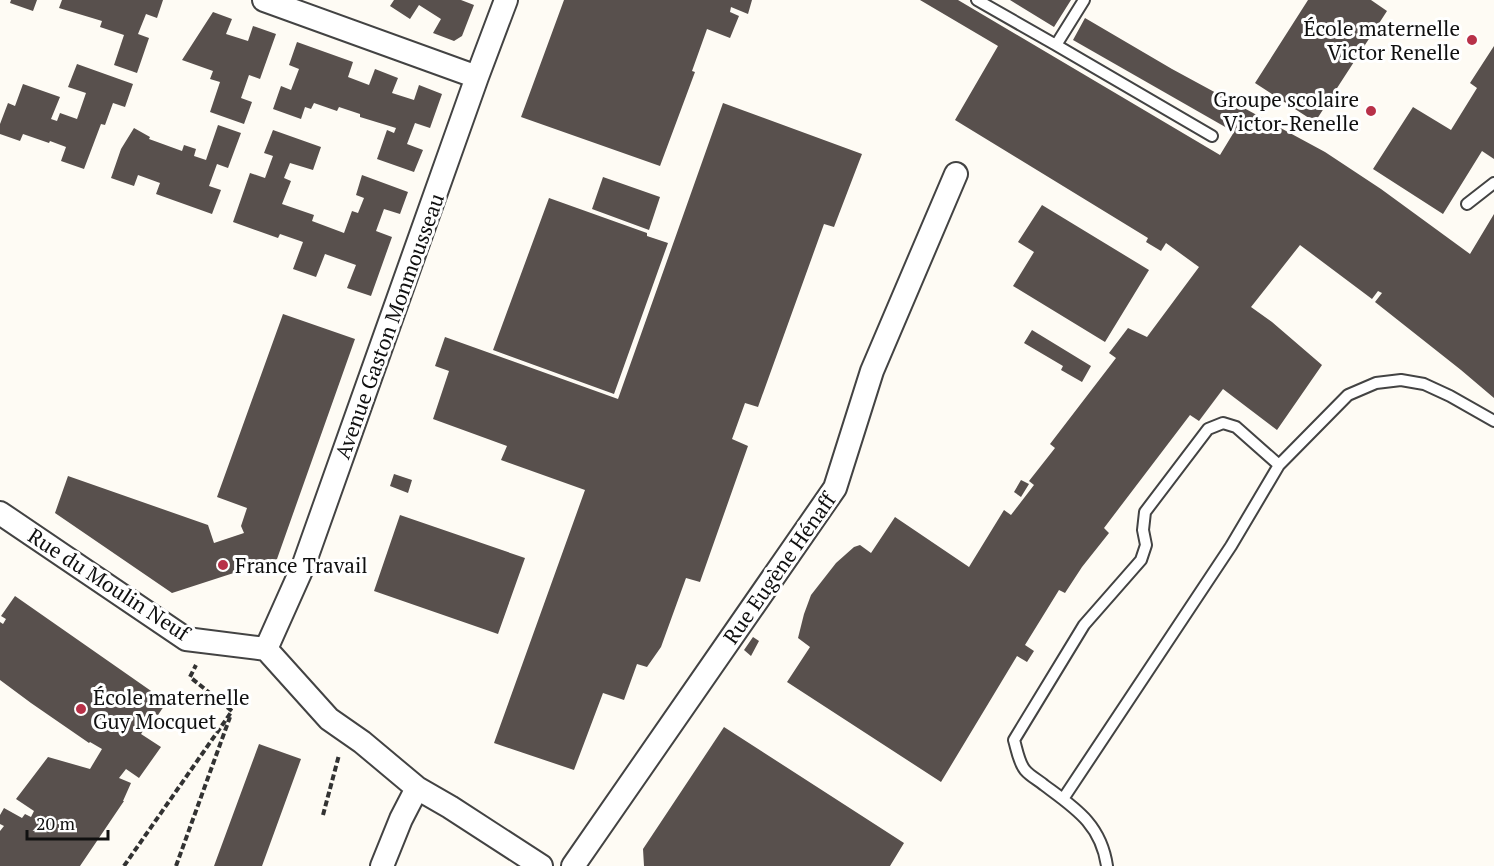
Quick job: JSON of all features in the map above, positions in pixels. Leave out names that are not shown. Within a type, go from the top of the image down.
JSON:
[{"type":"street","points":[[264,0],[477,77]]},
{"type":"street","name":"Avenue Gaston Monmousseau","points":[[266,649],[304,564],[506,0]]},
{"type":"street","name":"Rue Eugène Hénaff","points":[[573,866],[835,488],[872,371],[956,174]]},
{"type":"street","name":"Rue du Moulin Neuf","points":[[0,513],[186,639],[266,649]]},
{"type":"street","points":[[266,649],[329,719],[362,742],[417,788],[541,866]]},
{"type":"street","points":[[382,866],[401,819],[417,788]]},
{"type":"lane","points":[[976,0],[1212,136]]},
{"type":"lane","points":[[1056,45],[1084,0]]},
{"type":"lane","points":[[1467,204],[1494,183]]},
{"type":"lane","points":[[1063,799],[1232,546],[1279,465],[1348,395],[1376,383],[1401,380],[1424,384],[1494,421]]},
{"type":"lane","points":[[1107,866],[1101,842],[1089,821],[1076,808],[1025,770],[1014,740],[1084,625],[1141,560],[1146,545],[1143,530],[1145,512],[1208,429],[1223,423],[1236,427],[1279,465]]},
{"type":"path","points":[[205,642],[190,677],[232,711]]},
{"type":"path","points":[[124,866],[232,711]]},
{"type":"path","points":[[176,866],[232,711]]},
{"type":"path","points":[[323,815],[345,730]]},
{"type":"building","points":[[11,0],[37,0],[33,11],[10,3]]},
{"type":"building","points":[[62,0],[163,0],[157,18],[146,14],[138,34],[149,38],[137,73],[114,65],[124,35],[100,27],[102,21],[59,8]]},
{"type":"building","points":[[394,0],[461,0],[474,5],[462,36],[454,41],[433,33],[441,19],[419,5],[410,19],[390,6]]},
{"type":"building","points":[[564,0],[752,0],[748,14],[731,7],[730,12],[739,16],[730,38],[707,29],[692,71],[695,72],[660,166],[521,117]]},
{"type":"building","points":[[920,0],[958,0],[1220,155],[1234,132],[1073,40],[1085,18],[1172,69],[1325,152],[1381,189],[1470,254],[1494,214],[1494,398],[1375,302],[1382,293],[1378,291],[1372,299],[1300,245],[1251,307],[1322,365],[1277,430],[1223,389],[1199,421],[1190,415],[1104,528],[1109,533],[1065,593],[1059,590],[1025,645],[1034,651],[1027,662],[1017,656],[941,782],[787,682],[810,647],[798,638],[811,595],[836,563],[854,547],[860,545],[871,553],[895,517],[969,567],[1004,510],[1011,515],[1034,485],[1029,481],[1055,448],[1050,444],[1116,358],[1109,353],[1128,328],[1147,337],[1199,267],[1166,243],[1161,251],[1146,242],[1148,238],[955,120],[998,46]]},
{"type":"building","points":[[1010,0],[1071,0],[1054,27]]},
{"type":"building","points":[[1308,0],[1371,0],[1387,11],[1315,122],[1255,83]]},
{"type":"building","points":[[213,12],[232,19],[226,34],[248,41],[253,26],[276,34],[260,79],[249,75],[241,98],[252,102],[244,124],[210,112],[220,82],[210,79],[213,71],[182,60]]},
{"type":"building","points":[[297,42],[353,62],[348,77],[369,85],[375,69],[398,78],[392,93],[414,100],[419,85],[442,94],[430,128],[415,123],[407,144],[423,150],[414,172],[377,159],[387,130],[394,133],[396,128],[360,117],[360,114],[339,107],[337,111],[314,103],[311,109],[305,107],[301,119],[273,109],[281,86],[291,90],[299,69],[289,65]]},
{"type":"building","points":[[1494,46],[1494,159],[1482,151],[1443,214],[1373,169],[1413,107],[1451,130],[1477,88],[1470,83]]},
{"type":"building","points":[[77,64],[133,84],[125,107],[113,103],[105,125],[101,124],[84,169],[61,161],[66,147],[23,134],[20,141],[0,134],[0,124],[8,103],[15,106],[23,84],[60,97],[51,119],[57,121],[60,113],[77,119],[86,93],[68,87]]},
{"type":"building","points":[[723,103],[862,154],[834,227],[824,224],[758,407],[745,403],[732,439],[748,446],[700,582],[686,578],[661,647],[647,667],[637,664],[624,700],[603,693],[574,770],[494,743],[585,490],[501,460],[507,446],[433,419],[449,371],[435,366],[445,337],[618,399]]},
{"type":"building","points":[[218,125],[241,133],[228,168],[217,164],[209,186],[221,190],[212,214],[156,194],[160,183],[138,175],[134,186],[111,178],[121,149],[134,128],[150,137],[149,139],[182,151],[184,145],[196,149],[194,156],[206,160]]},
{"type":"building","points":[[273,130],[321,147],[313,170],[290,163],[284,178],[291,181],[282,204],[314,215],[312,221],[344,233],[352,211],[358,213],[364,198],[356,195],[362,175],[408,192],[400,214],[384,209],[376,231],[392,237],[371,296],[347,288],[356,265],[325,254],[316,277],[293,269],[303,242],[280,234],[278,238],[233,222],[250,173],[265,178],[273,156],[264,153]]},
{"type":"building","points":[[603,177],[660,197],[649,230],[592,209]]},
{"type":"building","points":[[549,198],[647,233],[647,236],[668,243],[614,394],[493,350]]},
{"type":"building","points":[[1042,205],[1149,270],[1105,342],[1013,286],[1034,252],[1018,242]]},
{"type":"building","points":[[283,314],[355,339],[277,559],[172,593],[55,513],[68,476],[208,525],[214,543],[244,533],[241,526],[247,508],[217,497]]},
{"type":"building","points":[[1032,330],[1091,366],[1082,382],[1061,370],[1063,366],[1024,343]]},
{"type":"building","points":[[394,474],[412,480],[408,493],[390,486]]},
{"type":"building","points":[[1021,480],[1029,484],[1021,497],[1014,492]]},
{"type":"building","points":[[400,515],[525,558],[498,634],[374,591]]},
{"type":"building","name":"École maternelle Guy Mocquet","points":[[15,596],[166,703],[141,734],[161,747],[139,778],[126,769],[119,778],[131,783],[124,801],[80,866],[0,866],[0,831],[4,826],[0,824],[0,815],[4,808],[22,818],[25,814],[31,817],[34,811],[16,799],[48,757],[90,769],[102,749],[89,743],[0,680],[0,622],[3,624],[6,619],[1,616]]},
{"type":"building","points":[[753,637],[759,641],[751,656],[744,650]]},
{"type":"building","points":[[724,727],[904,843],[890,866],[644,866],[643,849]]},
{"type":"building","points":[[259,744],[301,759],[262,866],[214,866]]},
{"type":"place","name":"École maternelle Victor Renelle","points":[[1472,40]]},
{"type":"place","name":"Groupe scolaire Victor-Renelle","points":[[1371,111]]},
{"type":"place","name":"France Travail","points":[[223,565]]},
{"type":"place","name":"École maternelle Guy Mocquet","points":[[81,709]]}]
